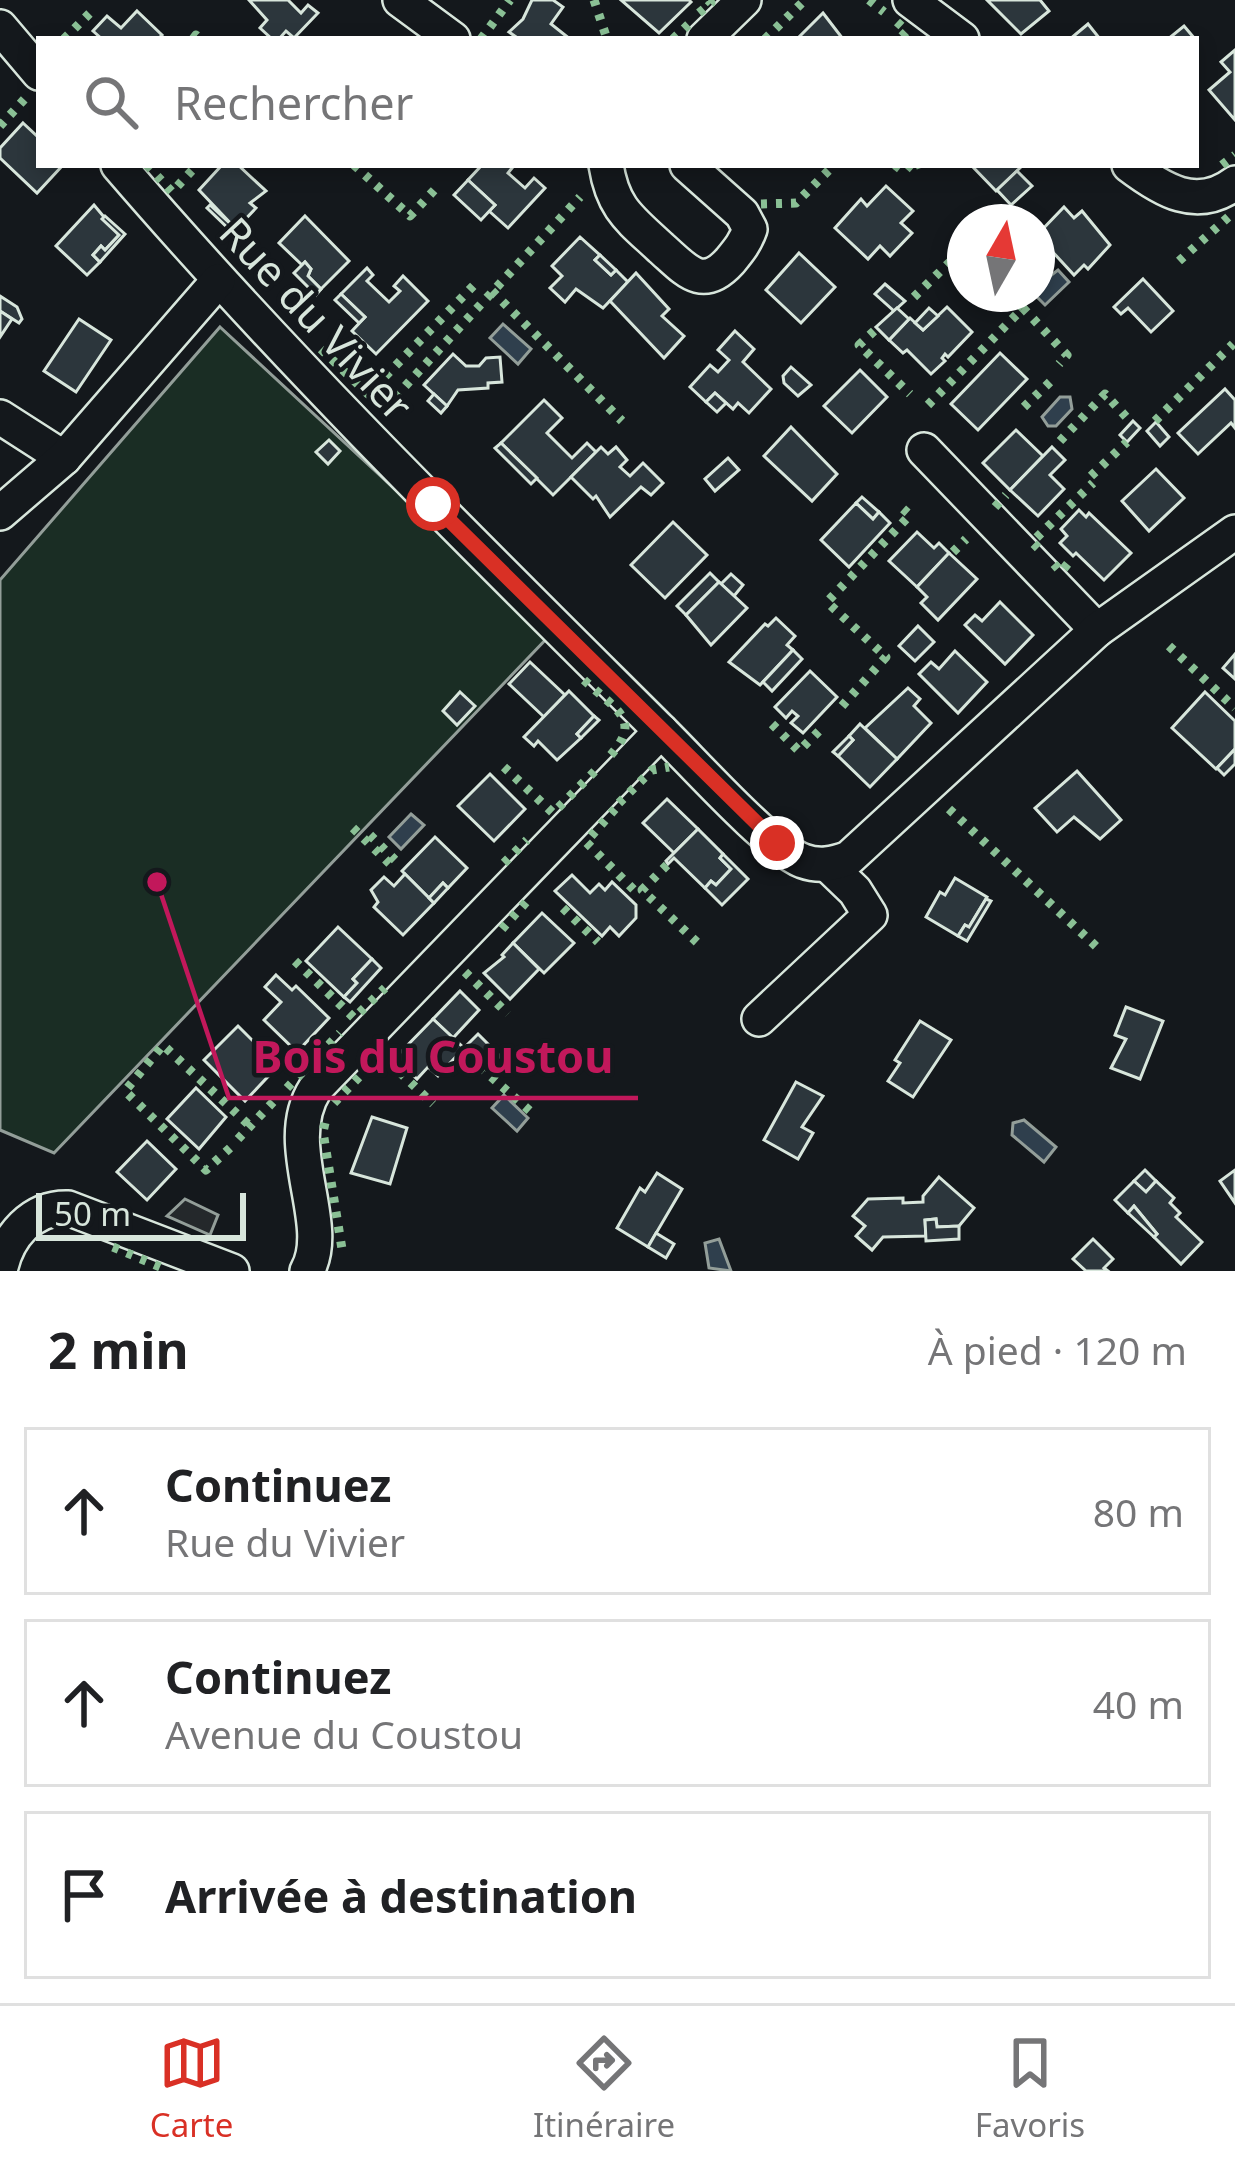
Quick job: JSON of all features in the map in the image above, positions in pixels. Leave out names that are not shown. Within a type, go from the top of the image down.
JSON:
[{"type":"street","points":[[400,0],[449,36]]},
{"type":"street","points":[[707,36],[745,0]]},
{"type":"street","points":[[910,0],[958,36]]},
{"type":"street","points":[[0,27],[36,69]]},
{"type":"street","name":"Rue du Vivier","points":[[121,168],[218,281],[379,451],[661,730],[777,843],[802,861],[829,866]]},
{"type":"street","points":[[607,168],[611,194],[623,213],[687,271],[703,278],[718,274],[743,246],[749,229],[742,214],[691,168]]},
{"type":"street","points":[[1133,168],[1167,191],[1189,198],[1209,197],[1235,183]]},
{"type":"street","points":[[0,513],[64,458],[218,281]]},
{"type":"street","points":[[0,417],[64,458]]},
{"type":"street","points":[[924,450],[1096,631]]},
{"type":"street","points":[[759,1019],[870,915],[829,866],[849,858],[1096,631],[1235,532]]},
{"type":"street","points":[[307,1271],[314,1249],[300,1122],[306,1102],[661,730]]},
{"type":"street","points":[[0,1271],[14,1235],[50,1207],[68,1208],[232,1271]]},
{"type":"green space","points":[[220,327],[551,634],[54,1153],[0,1130],[0,580]]},
{"type":"shaded area","points":[[185,1199],[218,1215],[210,1235],[167,1216]]},
{"type":"water","points":[[1055,272],[1069,282],[1055,295]]},
{"type":"water","points":[[503,324],[531,349],[518,364],[490,338]]},
{"type":"water","points":[[1060,397],[1070,397],[1072,409],[1056,426],[1048,426],[1042,417]]},
{"type":"water","points":[[411,814],[424,825],[401,849],[389,837]]},
{"type":"water","points":[[504,1095],[528,1118],[517,1131],[492,1108]]},
{"type":"water","points":[[1024,1120],[1056,1147],[1044,1162],[1012,1135],[1013,1123]]},
{"type":"water","points":[[719,1239],[731,1271],[709,1268],[705,1243]]},
{"type":"building","points":[[249,0],[288,0],[301,13],[308,5],[318,13],[296,36],[286,31],[269,36],[260,28],[267,20]]},
{"type":"building","points":[[532,0],[553,0],[563,7],[551,24],[566,36],[509,32],[523,19]]},
{"type":"building","points":[[621,0],[689,0],[691,2],[659,33]]},
{"type":"building","points":[[987,0],[1040,0],[1049,11],[1021,34]]},
{"type":"building","points":[[137,11],[162,35],[99,36],[93,31],[107,16],[121,28]]},
{"type":"building","points":[[823,13],[841,36],[800,36]]},
{"type":"building","points":[[1088,24],[1098,36],[1074,36]]},
{"type":"building","points":[[1184,26],[1192,36],[1172,36]]},
{"type":"building","points":[[1235,50],[1235,120],[1209,90],[1230,72],[1221,62]]},
{"type":"building","points":[[23,123],[36,135],[36,168],[60,168],[37,193],[0,158],[0,148]]},
{"type":"building","points":[[219,168],[241,168],[266,191],[250,203],[256,208],[236,229],[199,190]]},
{"type":"building","points":[[479,168],[512,168],[508,173],[525,188],[534,178],[545,188],[508,228],[489,211],[495,205],[468,180]]},
{"type":"building","points":[[974,168],[1020,168],[996,191]]},
{"type":"building","points":[[1017,171],[1032,186],[1012,204],[997,190]]},
{"type":"building","points":[[468,180],[495,205],[481,220],[454,195]]},
{"type":"building","points":[[886,186],[913,211],[901,223],[912,233],[890,256],[880,246],[868,259],[835,228],[861,199],[867,206]]},
{"type":"building","points":[[94,205],[119,235],[93,255],[100,262],[87,275],[56,246]]},
{"type":"building","points":[[210,205],[236,229],[233,233],[207,208]]},
{"type":"building","points":[[1064,207],[1074,218],[1082,211],[1110,245],[1088,269],[1084,265],[1074,275],[1055,254],[1055,216]]},
{"type":"building","points":[[105,216],[125,234],[100,262],[93,255],[119,235],[102,219]]},
{"type":"building","points":[[305,216],[349,261],[321,289],[308,276],[311,269],[305,262],[302,265],[279,243]]},
{"type":"building","points":[[580,237],[600,255],[595,260],[611,275],[616,270],[628,282],[603,308],[576,289],[565,302],[550,288],[562,276],[552,266]]},
{"type":"building","points":[[799,253],[835,287],[801,323],[766,290]]},
{"type":"building","points":[[600,255],[616,270],[611,275],[595,260]]},
{"type":"building","points":[[305,262],[311,269],[308,276],[321,289],[316,295],[294,273]]},
{"type":"building","points":[[367,268],[373,275],[367,281],[389,302],[400,291],[394,286],[403,276],[428,301],[376,354],[352,331],[365,317],[341,294]]},
{"type":"building","points":[[636,273],[669,309],[662,316],[684,336],[664,358],[610,301]]},
{"type":"building","points":[[1143,279],[1173,311],[1151,332],[1128,308],[1121,314],[1114,307]]},
{"type":"building","points":[[885,284],[905,301],[894,311],[875,294]]},
{"type":"building","points":[[341,294],[365,317],[359,323],[335,300]]},
{"type":"building","points":[[0,296],[17,307],[19,323],[0,311]]},
{"type":"building","points":[[947,307],[972,332],[948,357],[945,354],[945,361],[931,374],[889,340],[910,318],[923,330]]},
{"type":"building","points":[[897,308],[909,319],[889,340],[876,327]]},
{"type":"building","points":[[929,308],[938,316],[923,330],[915,323]]},
{"type":"building","points":[[0,311],[12,319],[0,337]]},
{"type":"building","points":[[79,319],[111,340],[76,392],[44,371]]},
{"type":"building","points":[[735,331],[754,349],[743,362],[771,389],[749,413],[738,403],[733,409],[715,393],[706,402],[690,387],[710,365],[718,372],[729,360],[718,350]]},
{"type":"building","points":[[1000,353],[1027,379],[978,430],[951,404]]},
{"type":"building","points":[[453,354],[466,366],[500,357],[502,382],[458,390],[447,406],[424,385]]},
{"type":"building","points":[[791,367],[811,385],[798,396],[784,383],[783,376]]},
{"type":"building","points":[[860,370],[887,397],[852,433],[824,406]]},
{"type":"building","points":[[1225,389],[1235,400],[1235,428],[1231,423],[1198,454],[1178,433]]},
{"type":"building","points":[[715,393],[726,403],[717,412],[706,402]]},
{"type":"building","points":[[434,394],[447,406],[441,413],[428,401]]},
{"type":"building","points":[[544,400],[562,418],[547,433],[572,458],[587,443],[596,452],[553,495],[501,443]]},
{"type":"building","points":[[1133,421],[1140,428],[1127,442],[1120,435]]},
{"type":"building","points":[[1156,422],[1169,437],[1160,446],[1147,431]]},
{"type":"building","points":[[791,427],[837,474],[812,501],[764,456]]},
{"type":"building","points":[[1016,430],[1043,456],[1010,490],[983,463]]},
{"type":"building","points":[[329,440],[340,451],[328,464],[316,452]]},
{"type":"building","points":[[501,443],[537,478],[531,484],[495,448]]},
{"type":"building","points":[[601,447],[608,454],[616,447],[627,460],[620,467],[630,476],[643,463],[663,483],[651,495],[641,487],[610,517],[596,496],[593,499],[571,477]]},
{"type":"building","points":[[1052,447],[1065,460],[1050,475],[1064,489],[1038,516],[1010,490]]},
{"type":"building","points":[[728,458],[739,470],[715,491],[705,479]]},
{"type":"building","points":[[1156,469],[1184,498],[1149,531],[1122,501]]},
{"type":"building","points":[[862,497],[879,512],[873,519],[856,503]]},
{"type":"building","points":[[856,503],[873,519],[879,512],[890,523],[849,567],[821,540]]},
{"type":"building","points":[[1079,510],[1086,517],[1089,513],[1131,553],[1104,580],[1060,543],[1067,536],[1061,529]]},
{"type":"building","points":[[673,522],[707,555],[665,598],[631,565]]},
{"type":"building","points":[[917,532],[934,548],[939,543],[949,553],[917,587],[889,561]]},
{"type":"building","points":[[949,553],[977,579],[938,620],[921,603],[927,597],[917,587]]},
{"type":"building","points":[[710,573],[719,582],[686,615],[677,606]]},
{"type":"building","points":[[731,574],[743,585],[734,596],[721,584]]},
{"type":"building","points":[[719,582],[747,608],[711,645],[686,615]]},
{"type":"building","points":[[1000,602],[1033,635],[1005,664],[965,625],[975,615],[982,621]]},
{"type":"building","points":[[776,618],[795,636],[787,645],[793,650],[760,685],[729,662]]},
{"type":"building","points":[[918,626],[934,642],[915,661],[899,646]]},
{"type":"building","points":[[793,650],[802,659],[772,691],[763,682]]},
{"type":"building","points":[[955,651],[987,682],[958,713],[919,674],[931,662],[939,669]]},
{"type":"building","points":[[1235,654],[1235,679],[1223,668]]},
{"type":"building","points":[[530,662],[565,695],[544,717],[509,684]]},
{"type":"building","points":[[810,671],[837,697],[803,733],[791,723],[798,716],[792,711],[786,718],[775,707]]},
{"type":"building","points":[[908,688],[920,699],[914,706],[931,723],[897,759],[865,728]]},
{"type":"building","points":[[569,691],[594,716],[577,734],[581,738],[557,760],[538,741],[534,746],[524,737]]},
{"type":"building","points":[[460,692],[475,706],[457,725],[443,711]]},
{"type":"building","points":[[1205,692],[1235,721],[1235,749],[1216,769],[1172,728]]},
{"type":"building","points":[[594,716],[599,720],[581,738],[577,734]]},
{"type":"building","points":[[860,724],[897,759],[870,787],[838,756]]},
{"type":"building","points":[[849,736],[853,740],[838,756],[833,752]]},
{"type":"building","points":[[1235,749],[1235,764],[1224,775],[1217,768]]},
{"type":"building","points":[[1077,771],[1121,820],[1100,839],[1074,817],[1057,832],[1035,808]]},
{"type":"building","points":[[490,774],[525,809],[494,841],[458,806]]},
{"type":"building","points":[[667,799],[698,829],[674,853],[643,823]]},
{"type":"building","points":[[698,829],[731,869],[716,885],[711,881],[705,888],[674,858],[666,861]]},
{"type":"building","points":[[435,837],[467,868],[448,888],[443,883],[429,898],[402,871]]},
{"type":"building","points":[[723,854],[748,879],[722,905],[705,888],[711,881],[716,885],[731,869],[720,858]]},
{"type":"building","points":[[405,874],[434,903],[403,935],[374,907],[378,902],[371,890],[384,877],[394,886]]},
{"type":"building","points":[[572,875],[590,893],[599,884],[605,890],[612,882],[636,905],[636,918],[619,936],[610,927],[602,936],[555,891]]},
{"type":"building","points":[[955,878],[987,897],[958,936],[926,917],[940,892],[945,895]]},
{"type":"building","points":[[443,883],[448,888],[434,903],[429,898]]},
{"type":"building","points":[[986,899],[991,901],[967,941],[958,936],[965,925],[969,927]]},
{"type":"building","points":[[542,913],[574,943],[544,973],[513,943]]},
{"type":"building","points":[[338,927],[372,959],[344,997],[306,961]]},
{"type":"building","points":[[513,943],[539,969],[510,999],[484,973]]},
{"type":"building","points":[[372,959],[381,968],[350,1002],[344,997],[357,983],[353,979]]},
{"type":"building","points":[[276,975],[292,990],[296,986],[329,1018],[297,1052],[264,1020],[281,1002],[265,987]]},
{"type":"building","points":[[460,991],[479,1010],[453,1038],[433,1019]]},
{"type":"building","points":[[1126,1007],[1163,1021],[1140,1079],[1111,1068],[1126,1039],[1115,1035]]},
{"type":"building","points":[[433,1019],[464,1048],[438,1076],[428,1067],[417,1079],[395,1058]]},
{"type":"building","points":[[920,1021],[951,1040],[913,1097],[888,1081],[900,1063],[895,1060]]},
{"type":"building","points":[[238,1026],[278,1066],[245,1101],[204,1060]]},
{"type":"building","points":[[478,1034],[500,1056],[486,1070],[464,1048]]},
{"type":"building","points":[[796,1082],[823,1096],[802,1127],[813,1133],[798,1159],[764,1140]]},
{"type":"building","points":[[196,1088],[226,1117],[199,1149],[167,1119]]},
{"type":"building","points":[[372,1117],[407,1128],[390,1184],[351,1173]]},
{"type":"building","points":[[147,1141],[176,1169],[147,1200],[117,1172]]},
{"type":"building","points":[[1145,1170],[1156,1181],[1146,1192],[1134,1181]]},
{"type":"building","points":[[1235,1170],[1235,1203],[1220,1181]]},
{"type":"building","points":[[657,1173],[682,1189],[648,1247],[617,1228],[640,1188],[645,1192]]},
{"type":"building","points":[[939,1177],[974,1208],[959,1226],[937,1227],[936,1219],[925,1220],[926,1236],[883,1237],[872,1250],[856,1236],[865,1226],[853,1216],[868,1199],[923,1202]]},
{"type":"building","points":[[1134,1181],[1146,1192],[1156,1181],[1174,1198],[1170,1203],[1180,1213],[1176,1217],[1202,1242],[1181,1264],[1154,1237],[1157,1234],[1134,1206],[1128,1213],[1115,1200]]},
{"type":"building","points":[[1134,1206],[1157,1234],[1154,1237],[1128,1213]]},
{"type":"building","points":[[936,1219],[937,1227],[959,1226],[959,1239],[926,1241],[925,1220]]},
{"type":"building","points":[[656,1233],[674,1244],[666,1258],[648,1247]]},
{"type":"building","points":[[1093,1239],[1113,1259],[1104,1268],[1108,1271],[1086,1271],[1073,1259]]},
{"type":"hedge","points":[[483,36],[510,0]]},
{"type":"hedge","points":[[594,0],[606,36]]},
{"type":"hedge","points":[[699,13],[711,3],[708,0]]},
{"type":"hedge","points":[[768,36],[805,0]]},
{"type":"hedge","points":[[869,0],[884,12]]},
{"type":"hedge","points":[[67,36],[92,11]]},
{"type":"hedge","points":[[897,22],[907,31],[902,36]]},
{"type":"hedge","points":[[676,36],[690,23]]},
{"type":"hedge","points":[[0,126],[30,93]]},
{"type":"hedge","points":[[1222,165],[1235,155]]},
{"type":"hedge","points":[[150,168],[172,192],[194,168]]},
{"type":"hedge","points":[[357,168],[410,216],[440,184]]},
{"type":"hedge","points":[[761,204],[796,203],[831,168]]},
{"type":"hedge","points":[[899,168],[904,172],[907,168]]},
{"type":"hedge","points":[[385,408],[580,197]]},
{"type":"hedge","points":[[1179,261],[1235,211]]},
{"type":"hedge","points":[[914,297],[947,265]]},
{"type":"hedge","points":[[321,349],[368,394],[477,282]]},
{"type":"hedge","points":[[492,291],[622,421]]},
{"type":"hedge","points":[[928,405],[1019,312]]},
{"type":"hedge","points":[[1027,312],[1067,355],[1059,364]]},
{"type":"hedge","points":[[874,331],[859,345],[910,394]]},
{"type":"hedge","points":[[1155,421],[1233,344]]},
{"type":"hedge","points":[[1024,407],[1050,382]]},
{"type":"hedge","points":[[1060,441],[1105,394],[1129,420]]},
{"type":"hedge","points":[[1091,476],[1127,442]]},
{"type":"hedge","points":[[1038,548],[1032,542],[1093,483]]},
{"type":"hedge","points":[[995,507],[1006,495]]},
{"type":"hedge","points":[[842,706],[886,657],[827,602],[910,515],[901,507]]},
{"type":"hedge","points":[[953,552],[966,539]]},
{"type":"hedge","points":[[1054,564],[1061,572],[1070,561]]},
{"type":"hedge","points":[[1169,646],[1235,708]]},
{"type":"hedge","points":[[584,680],[616,708],[625,725],[624,735],[606,760]]},
{"type":"hedge","points":[[772,724],[799,751],[825,725]]},
{"type":"hedge","points":[[504,767],[553,813],[596,770]]},
{"type":"hedge","points":[[619,803],[652,770],[669,767]]},
{"type":"hedge","points":[[615,809],[586,842],[635,891]]},
{"type":"hedge","points":[[949,809],[1100,950]]},
{"type":"hedge","points":[[353,828],[390,864]]},
{"type":"hedge","points":[[370,835],[395,860]]},
{"type":"hedge","points":[[504,863],[527,840]]},
{"type":"hedge","points":[[667,865],[642,890],[703,948]]},
{"type":"hedge","points":[[502,929],[528,900]]},
{"type":"hedge","points":[[563,908],[598,942]]},
{"type":"hedge","points":[[295,961],[354,1018],[385,988]]},
{"type":"hedge","points":[[465,972],[508,1014]]},
{"type":"hedge","points":[[287,1088],[340,1033]]},
{"type":"hedge","points":[[230,1148],[206,1170],[125,1091],[163,1045],[249,1125]]},
{"type":"hedge","points":[[334,1103],[387,1048]]},
{"type":"hedge","points":[[389,1062],[433,1104]]},
{"type":"hedge","points":[[480,1067],[530,1111]]},
{"type":"hedge","points":[[238,1139],[275,1100]]},
{"type":"hedge","points":[[325,1123],[342,1249]]},
{"type":"hedge","points":[[113,1247],[160,1267],[159,1271]]},
{"type":"place","name":"Bois du Coustou","points":[[157,882]]},
{"type":"route","points":[[433,504],[777,843]]}]
